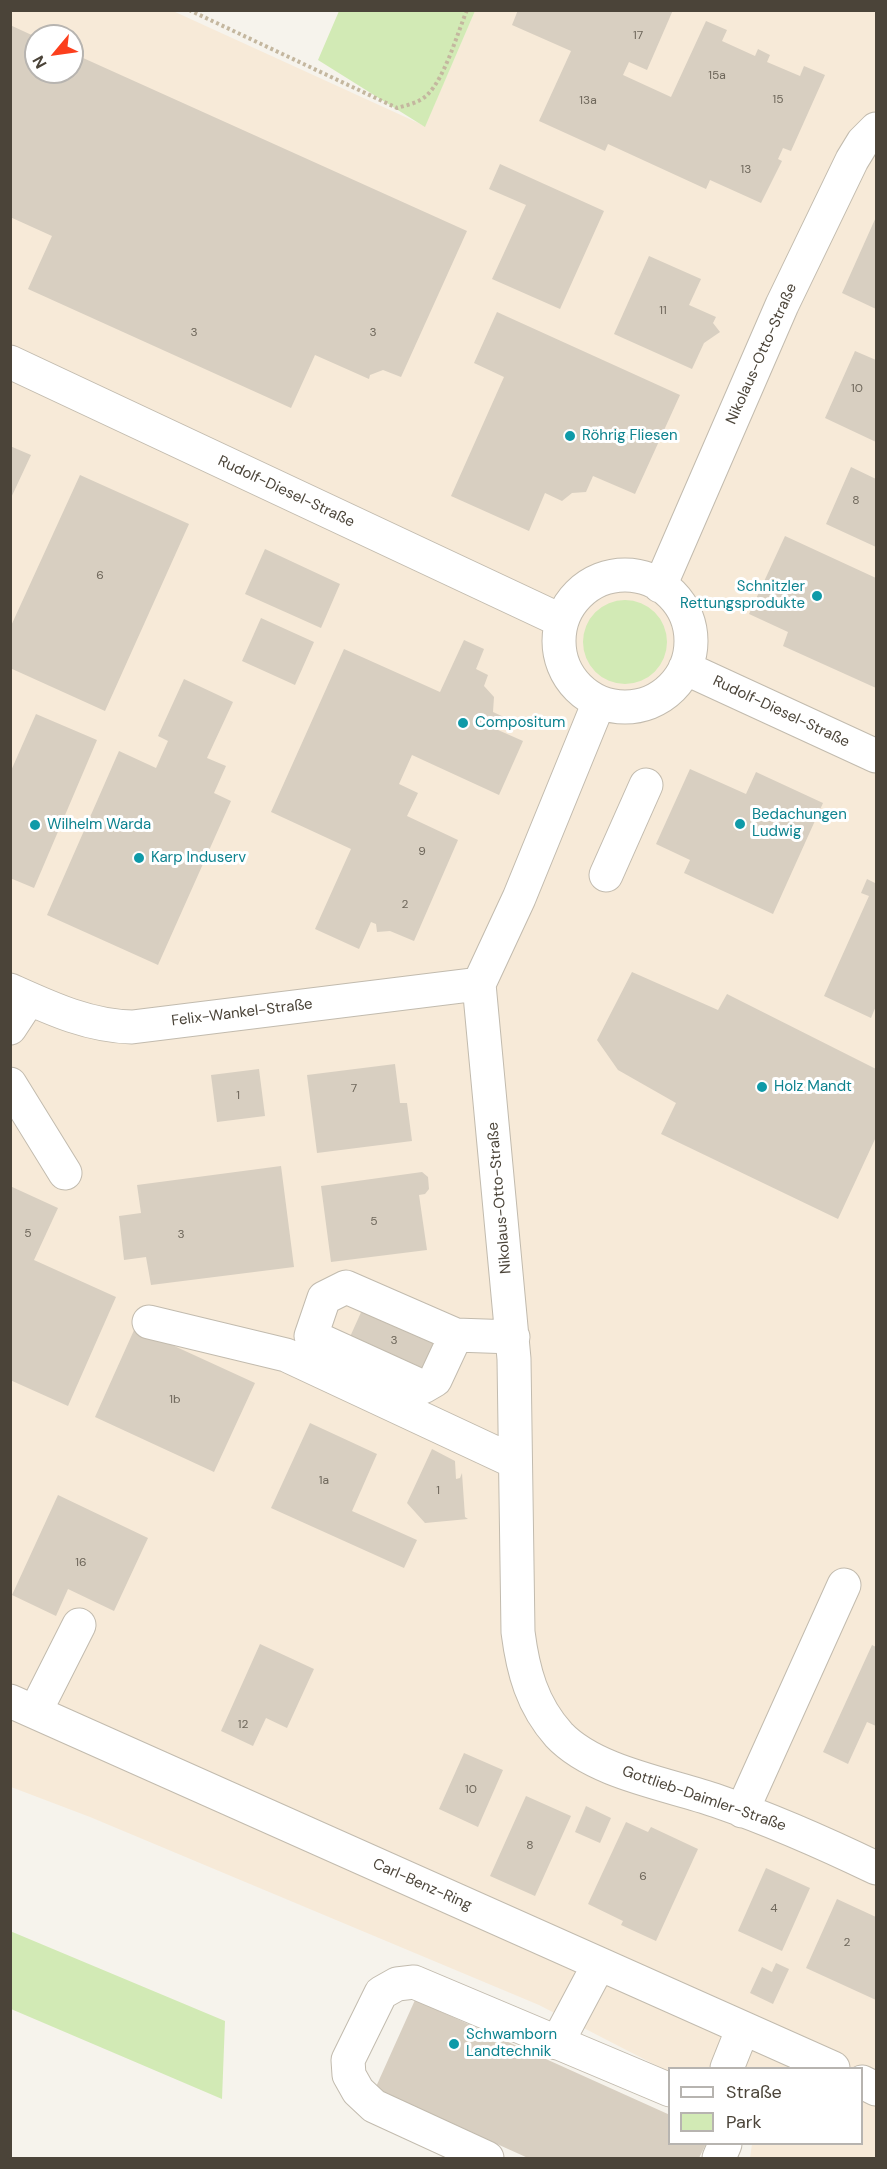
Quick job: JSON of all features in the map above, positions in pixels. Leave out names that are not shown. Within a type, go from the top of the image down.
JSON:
[{"type":"street","name":"Nikolaus-Otto-Straße","points":[[660,586],[783,305],[852,160],[863,142],[876,129]]},
{"type":"street","name":"Rudolf-Diesel-Straße","points":[[10,362],[562,621]]},
{"type":"street","points":[[622,575],[642,578],[660,586],[675,598],[688,623],[690,650],[685,668],[674,686],[659,699],[629,707],[599,702],[583,692],[570,677],[562,659],[559,640],[562,621],[578,596],[603,579],[622,575]]},
{"type":"street","name":"Rudolf-Diesel-Straße","points":[[685,668],[876,756]]},
{"type":"street","points":[[479,984],[519,898],[599,702]]},
{"type":"street","points":[[606,875],[646,785]]},
{"type":"street","name":"Nikolaus-Otto-Straße","points":[[479,984],[513,1337],[519,1642],[530,1689],[543,1714]]},
{"type":"street","name":"Felix-Wankel-Straße","points":[[20,995],[65,1015],[112,1026],[132,1027],[479,984]]},
{"type":"street","points":[[10,1028],[20,995]]},
{"type":"street","points":[[10,1084],[65,1173]]},
{"type":"street","points":[[148,1322],[286,1355],[515,1462]]},
{"type":"street","points":[[456,1335],[513,1337]]},
{"type":"street","points":[[742,1810],[844,1585]]},
{"type":"street","points":[[23,1706],[79,1625]]},
{"type":"street","name":"Carl-Benz-Ring","points":[[23,1706],[831,2067]]},
{"type":"street","name":"Gottlieb-Daimler-Straße","points":[[543,1714],[561,1736],[583,1753],[612,1767],[742,1810],[813,1838],[876,1868]]},
{"type":"street","points":[[557,2043],[599,1964]]},
{"type":"street","points":[[487,2158],[374,2106],[357,2091],[350,2075],[348,2060],[381,1993],[397,1984],[414,1982],[668,2090]]},
{"type":"street","points":[[727,2067],[743,2028]]},
{"type":"path","points":[[189,10],[397,108],[412,105],[426,97],[435,85],[467,10]]},
{"type":"shaded area","points":[[10,11],[173,11],[425,126],[475,11],[876,11],[876,2158],[750,2158],[752,2145],[863,2145],[863,2067],[668,2067],[668,2071],[539,2005],[90,1817],[11,1787]]},
{"type":"green space","points":[[339,11],[475,11],[425,127],[318,60]]},
{"type":"green space","points":[[625,600],[641,603],[655,612],[664,626],[667,642],[664,658],[655,672],[641,681],[625,684],[609,681],[595,672],[586,658],[583,642],[586,626],[595,612],[609,603]]},
{"type":"green space","points":[[10,1931],[225,2021],[222,2099],[11,2009]]},
{"type":"building","points":[[518,10],[673,10],[647,70],[629,62],[623,75],[671,97],[706,21],[727,30],[722,41],[755,56],[758,49],[770,55],[767,62],[800,76],[804,66],[825,75],[791,151],[783,148],[778,159],[782,161],[761,203],[710,180],[706,189],[608,144],[605,151],[539,121],[571,51],[512,25]]},
{"type":"building","points":[[10,25],[24,31],[24,84],[84,84],[84,58],[467,231],[401,377],[383,370],[370,375],[369,379],[315,355],[291,408],[28,289],[52,236],[10,217]]},
{"type":"building","points":[[500,164],[604,211],[560,309],[492,279],[526,205],[489,189]]},
{"type":"building","points":[[876,217],[876,309],[842,293]]},
{"type":"building","points":[[649,256],[701,279],[689,305],[716,317],[713,323],[720,332],[704,343],[692,369],[614,334]]},
{"type":"building","name":"Röhrig Fliesen","points":[[497,312],[680,395],[635,494],[593,476],[586,492],[572,493],[562,501],[545,493],[529,531],[451,496],[504,377],[474,363]]},
{"type":"building","points":[[855,351],[876,360],[876,442],[825,418]]},
{"type":"building","points":[[10,446],[31,455],[10,500]]},
{"type":"building","points":[[851,467],[876,479],[876,547],[826,524]]},
{"type":"building","points":[[80,475],[189,524],[105,711],[10,668],[10,628]]},
{"type":"building","name":"Schnitzler Rettungsprodukte","points":[[785,536],[876,578],[876,688],[783,646],[788,632],[749,614]]},
{"type":"building","points":[[265,549],[340,584],[321,628],[245,594]]},
{"type":"building","points":[[261,618],[314,642],[295,685],[242,661]]},
{"type":"building","points":[[464,640],[484,649],[476,669],[488,675],[484,686],[494,697],[493,712],[504,717],[498,730],[523,741],[499,795],[412,755],[399,784],[418,793],[407,816],[458,840],[414,941],[390,931],[377,932],[376,924],[371,922],[359,949],[315,929],[351,849],[271,812],[344,649],[440,692]]},
{"type":"building","name":"Karp Induserv","points":[[184,679],[233,702],[207,758],[226,766],[214,793],[231,801],[158,965],[47,915],[119,751],[156,768],[168,741],[158,736]]},
{"type":"building","name":"Wilhelm Warda","points":[[36,714],[97,740],[34,888],[10,878],[10,773]]},
{"type":"building","name":"Bedachungen Ludwig","points":[[690,769],[746,794],[756,772],[823,803],[773,914],[684,873],[690,860],[656,844]]},
{"type":"building","points":[[876,878],[876,1006],[871,1018],[824,996],[869,896],[861,893],[867,879],[875,883]]},
{"type":"building","name":"Holz Mandt","points":[[632,972],[718,1010],[727,994],[876,1069],[876,1137],[838,1219],[661,1134],[676,1103],[618,1070],[597,1040]]},
{"type":"building","points":[[395,1064],[400,1103],[407,1103],[412,1141],[317,1153],[307,1075]]},
{"type":"building","points":[[259,1069],[265,1116],[217,1122],[211,1075]]},
{"type":"building","points":[[281,1166],[294,1267],[151,1285],[146,1257],[124,1260],[119,1216],[141,1213],[137,1185]]},
{"type":"building","points":[[422,1172],[428,1177],[429,1189],[425,1194],[419,1195],[427,1250],[331,1262],[321,1186]]},
{"type":"building","points":[[10,1186],[58,1208],[34,1260],[116,1297],[68,1406],[10,1380]]},
{"type":"building","points":[[363,1308],[439,1342],[425,1374],[349,1339]]},
{"type":"building","points":[[135,1328],[255,1383],[214,1472],[95,1417]]},
{"type":"building","points":[[310,1423],[377,1454],[352,1511],[417,1540],[404,1568],[271,1508]]},
{"type":"building","points":[[432,1449],[455,1461],[456,1479],[460,1478],[462,1473],[465,1517],[468,1519],[425,1523],[407,1503]]},
{"type":"building","points":[[58,1495],[148,1538],[114,1611],[68,1589],[56,1616],[12,1595]]},
{"type":"building","points":[[260,1644],[314,1669],[287,1728],[266,1718],[253,1746],[221,1731]]},
{"type":"building","points":[[872,1645],[876,1647],[876,1726],[867,1722],[848,1764],[823,1752]]},
{"type":"building","points":[[464,1753],[503,1770],[478,1827],[439,1809]]},
{"type":"building","points":[[526,1796],[571,1816],[535,1896],[490,1876]]},
{"type":"building","points":[[586,1806],[611,1818],[600,1843],[575,1832]]},
{"type":"building","points":[[626,1822],[648,1832],[651,1827],[698,1849],[656,1941],[621,1925],[623,1921],[588,1904]]},
{"type":"building","points":[[766,1868],[810,1888],[782,1951],[738,1931]]},
{"type":"building","points":[[837,1899],[876,1917],[876,2000],[806,1968]]},
{"type":"building","points":[[776,1963],[789,1969],[773,2004],[750,1993],[762,1967],[772,1972]]},
{"type":"building","name":"Schwamborn Landtechnik","points":[[415,2000],[668,2114],[668,2145],[706,2145],[699,2158],[528,2158],[375,2089]]},
{"type":"place","name":"Röhrig Fliesen","points":[[570,436]]},
{"type":"place","name":"Schnitzler Rettungsprodukte","points":[[817,596]]},
{"type":"place","name":"Compositum","points":[[463,723]]},
{"type":"place","name":"Bedachungen Ludwig","points":[[740,824]]},
{"type":"place","name":"Wilhelm Warda","points":[[35,825]]},
{"type":"place","name":"Karp Induserv","points":[[139,858]]},
{"type":"place","name":"Holz Mandt","points":[[762,1087]]},
{"type":"place","name":"Schwamborn Landtechnik","points":[[454,2044]]}]
